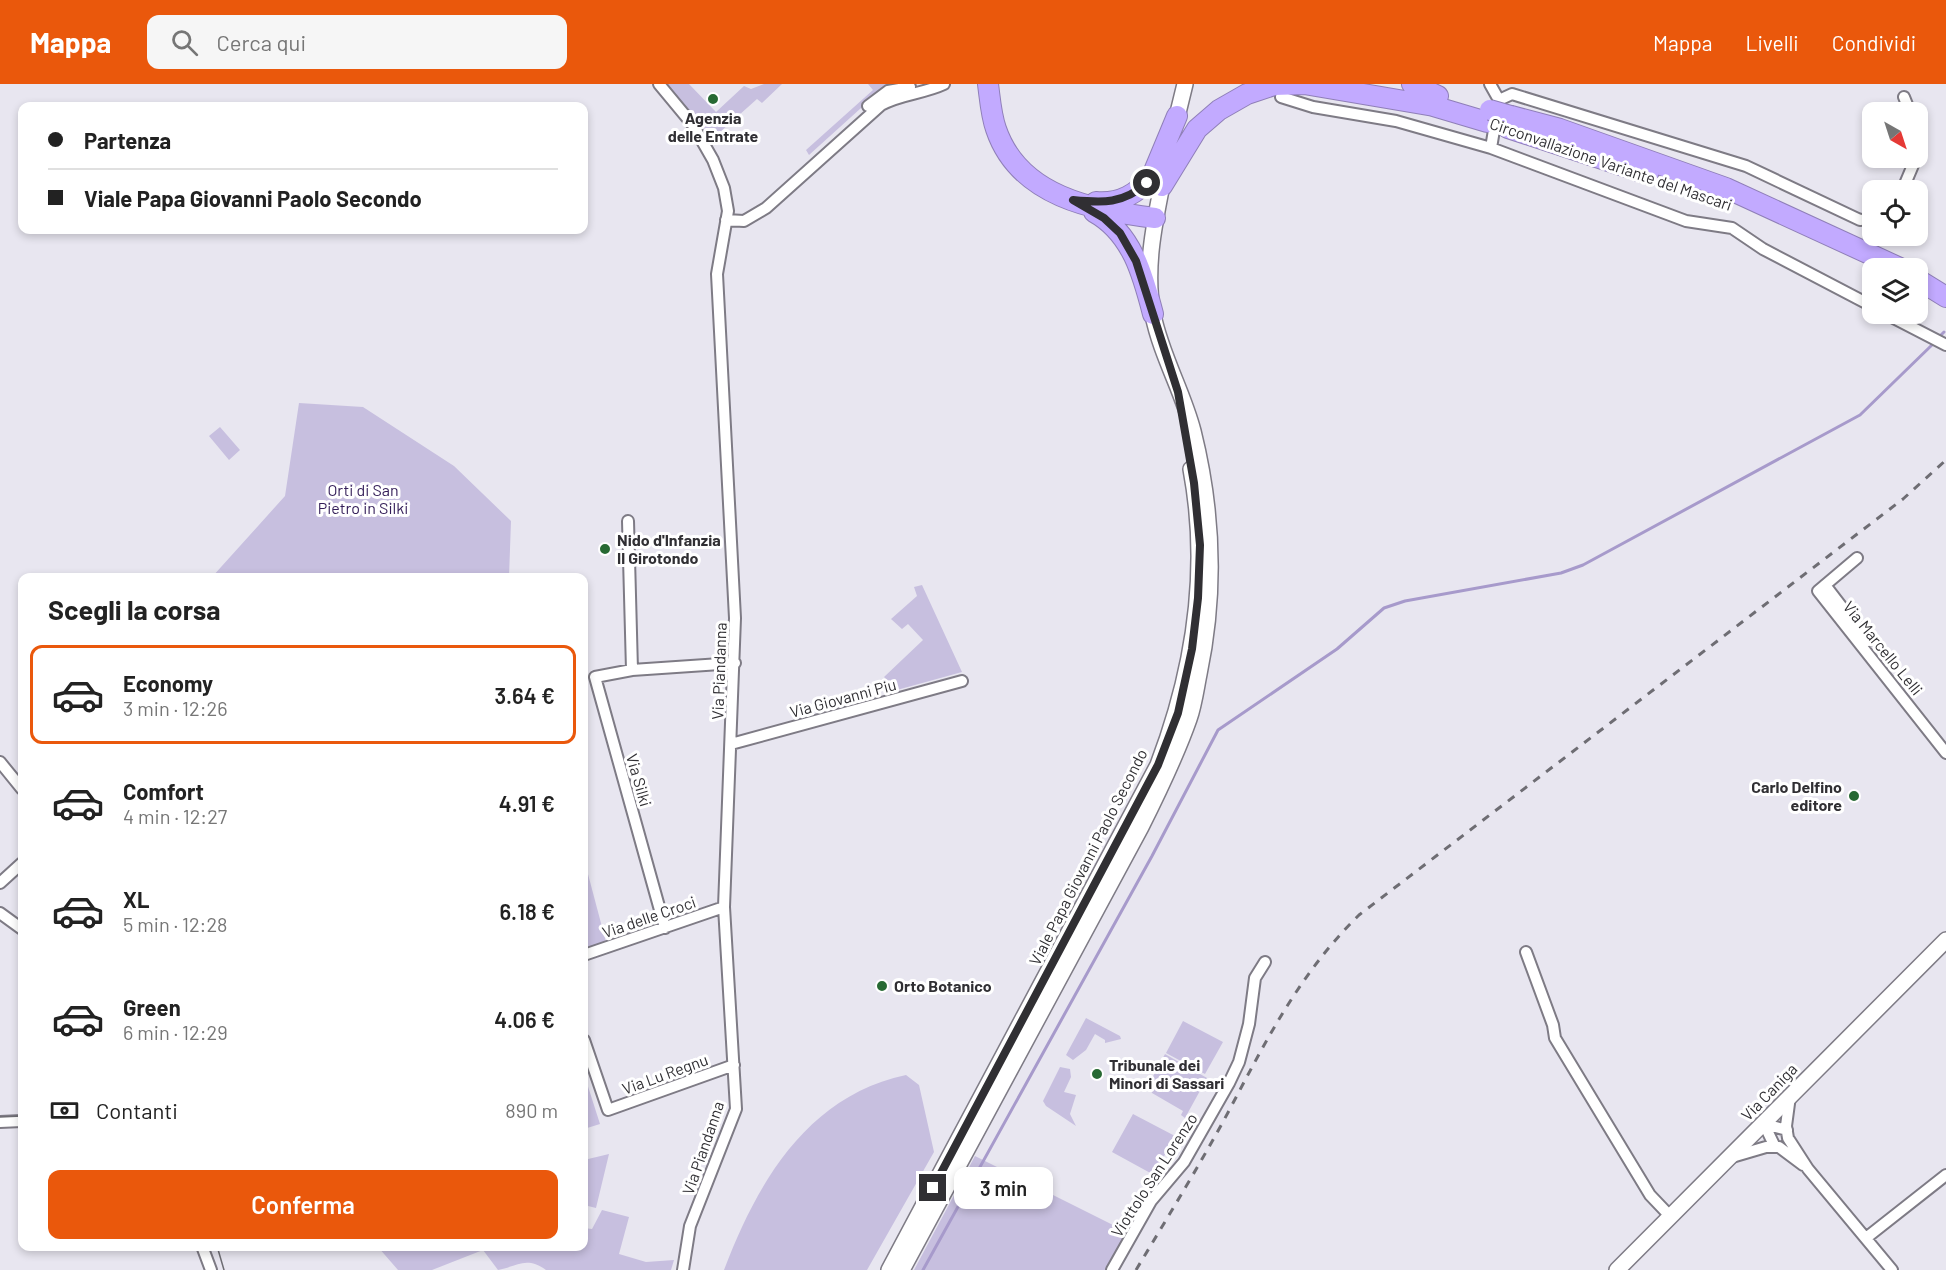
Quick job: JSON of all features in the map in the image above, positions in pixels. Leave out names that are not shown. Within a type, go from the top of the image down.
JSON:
[{"type":"highway","points":[[1162,186],[1197,129],[1219,110],[1247,94],[1274,85],[1304,84],[1436,101]]},
{"type":"highway","name":"Circonvallazione Variante del Mascari","points":[[1341,84],[1492,111],[1510,122],[1720,199],[1862,263]]},
{"type":"highway","name":"Circonvallazione Variante del Mascari","points":[[1385,84],[1436,101]]},
{"type":"highway","points":[[1412,84],[1436,101]]},
{"type":"highway","points":[[990,88],[994,126],[1011,159],[1033,181],[1101,211],[1155,218]]},
{"type":"highway","points":[[1073,200],[1112,203],[1138,191],[1152,176],[1177,116]]},
{"type":"highway","name":"Circonvallazione Variante del Mascari","points":[[1510,122],[1560,129],[1726,188],[1878,258]]},
{"type":"highway","points":[[1073,200],[1104,218],[1120,233],[1136,261],[1153,314]]},
{"type":"highway","points":[[1928,286],[1946,297]]},
{"type":"highway","points":[[1928,300],[1946,311]]},
{"type":"main road","name":"Viale Papa Giovanni Paolo Secondo","points":[[902,1270],[1141,827],[1169,771],[1190,716],[1203,653],[1211,589],[1207,496],[1195,440],[1153,314],[1150,270],[1155,218],[1185,84]]},
{"type":"main road","name":"Viale Papa Giovanni Paolo Secondo","points":[[889,1270],[1109,861],[1158,765],[1178,713],[1193,639],[1198,598],[1200,545],[1194,483],[1178,392]]},
{"type":"main road","name":"Via Caniga","points":[[1617,1270],[1946,940]]},
{"type":"street","name":"Via Piandanna","points":[[659,84],[693,125],[713,160],[724,188],[727,218],[717,274],[735,618],[724,907],[736,1109],[690,1226],[683,1270]]},
{"type":"street","points":[[727,218],[739,217],[761,203],[876,99],[888,91],[925,84]]},
{"type":"street","points":[[727,218],[744,221],[766,208],[880,105],[892,98],[918,93],[944,84]]},
{"type":"street","points":[[1490,84],[1491,148]]},
{"type":"street","points":[[1492,111],[1512,94],[1746,166],[1862,220]]},
{"type":"street","points":[[1281,97],[1312,107],[1396,121],[1491,148],[1686,221],[1732,228],[1763,249],[1862,301]]},
{"type":"street","points":[[1904,97],[1906,102]]},
{"type":"street","points":[[1906,324],[1944,344]]},
{"type":"street","points":[[628,521],[632,670]]},
{"type":"street","points":[[1821,588],[1857,558]]},
{"type":"street","name":"Via Marcello Lelli","points":[[1821,588],[1946,741]]},
{"type":"street","name":"Via Marcello Lelli","points":[[1821,588],[1946,753]]},
{"type":"street","name":"Via Silki","points":[[665,928],[594,677],[632,670],[735,663]]},
{"type":"street","name":"Via Giovanni Piu","points":[[731,744],[962,681]]},
{"type":"street","points":[[0,762],[18,784]]},
{"type":"street","points":[[0,883],[18,867]]},
{"type":"street","name":"Via delle Croci","points":[[588,954],[724,907]]},
{"type":"street","points":[[0,913],[18,926]]},
{"type":"street","points":[[1527,952],[1553,1025],[1555,1038],[1650,1195],[1670,1216]]},
{"type":"street","name":"Viottolo San Lorenzo","points":[[1112,1270],[1151,1201],[1184,1162],[1229,1083],[1239,1062],[1249,1024],[1255,978],[1265,962]]},
{"type":"street","name":"Via Lu Regnu","points":[[588,1052],[608,1110],[734,1065]]},
{"type":"street","points":[[1790,1096],[1788,1138],[1808,1169],[1892,1270]]},
{"type":"street","points":[[0,1122],[18,1121]]},
{"type":"street","points":[[1764,1124],[1787,1130]]},
{"type":"street","points":[[1764,1124],[1775,1147]]},
{"type":"street","points":[[1730,1157],[1779,1147],[1808,1169]]},
{"type":"street","points":[[1866,1238],[1946,1175]]},
{"type":"street","points":[[204,1251],[211,1270]]},
{"type":"green space","points":[[663,84],[689,84],[716,112],[744,86],[751,89],[764,84],[782,84],[762,103],[757,99],[710,141]]},
{"type":"green space","points":[[868,84],[905,84],[871,99],[809,155],[806,150],[873,90]]},
{"type":"green space","name":"Orti di San Pietro in Silki","points":[[299,403],[363,407],[454,466],[511,521],[509,573],[216,573],[285,496]]},
{"type":"green space","points":[[220,427],[240,450],[229,460],[209,436]]},
{"type":"green space","points":[[922,585],[962,672],[886,693],[884,685],[888,681],[884,677],[923,640],[908,624],[902,629],[891,619],[917,596],[914,587]]},
{"type":"green space","points":[[588,874],[606,942],[588,948]]},
{"type":"green space","points":[[1086,1018],[1120,1036],[1121,1039],[1105,1043],[1105,1040],[1095,1034],[1086,1050],[1073,1060],[1066,1055]]},
{"type":"green space","points":[[1183,1021],[1223,1042],[1205,1074],[1166,1053]]},
{"type":"green space","points":[[1165,1054],[1207,1078],[1185,1118],[1181,1115],[1183,1111],[1152,1093],[1149,1084]]},
{"type":"green space","points":[[1060,1067],[1070,1069],[1071,1077],[1064,1092],[1076,1095],[1070,1114],[1076,1126],[1046,1106],[1043,1101]]},
{"type":"green space","points":[[906,1075],[919,1085],[934,1152],[867,1270],[724,1270],[752,1206],[790,1148],[814,1123],[840,1102],[871,1086]]},
{"type":"green space","points":[[588,1086],[600,1124],[588,1128]]},
{"type":"green space","points":[[1133,1114],[1175,1136],[1154,1175],[1112,1152]]},
{"type":"green space","points":[[609,1154],[596,1208],[588,1206],[588,1159]]},
{"type":"green space","points":[[975,1156],[1129,1233],[1106,1270],[914,1270]]},
{"type":"green space","points":[[602,1210],[629,1217],[619,1254],[646,1262],[674,1260],[671,1270],[546,1270],[527,1263],[498,1270],[484,1251],[588,1251],[588,1228],[592,1229]]},
{"type":"green space","points":[[381,1251],[480,1251],[432,1270],[398,1270]]},
{"type":"waterway","points":[[1938,338],[1944,332]]},
{"type":"waterway","points":[[923,1270],[1152,856],[1218,730],[1337,649],[1384,608],[1405,601],[1561,573],[1583,565],[1860,415],[1934,343]]},
{"type":"tram line","points":[[0,1117],[18,1116]]},
{"type":"tram line","points":[[218,1251],[224,1270]]},
{"type":"railway","points":[[1136,1270],[1203,1158],[1283,1012],[1317,962],[1359,915],[1903,499],[1946,460]]},
{"type":"place","name":"Agenzia delle Entrate","points":[[713,99]]},
{"type":"place","name":"Nido d'Infanzia Il Girotondo","points":[[605,549]]},
{"type":"place","name":"Carlo Delfino editore","points":[[1854,796]]},
{"type":"place","name":"Orto Botanico","points":[[882,986]]},
{"type":"place","name":"Tribunale dei Minori di Sassari","points":[[1097,1074]]},
{"type":"route","points":[[933,1188],[1109,861],[1158,765],[1178,713],[1192,649],[1198,598],[1200,545],[1194,483],[1178,392],[1145,285],[1130,246],[1104,218],[1073,200],[1112,203],[1128,197],[1147,183]]}]
